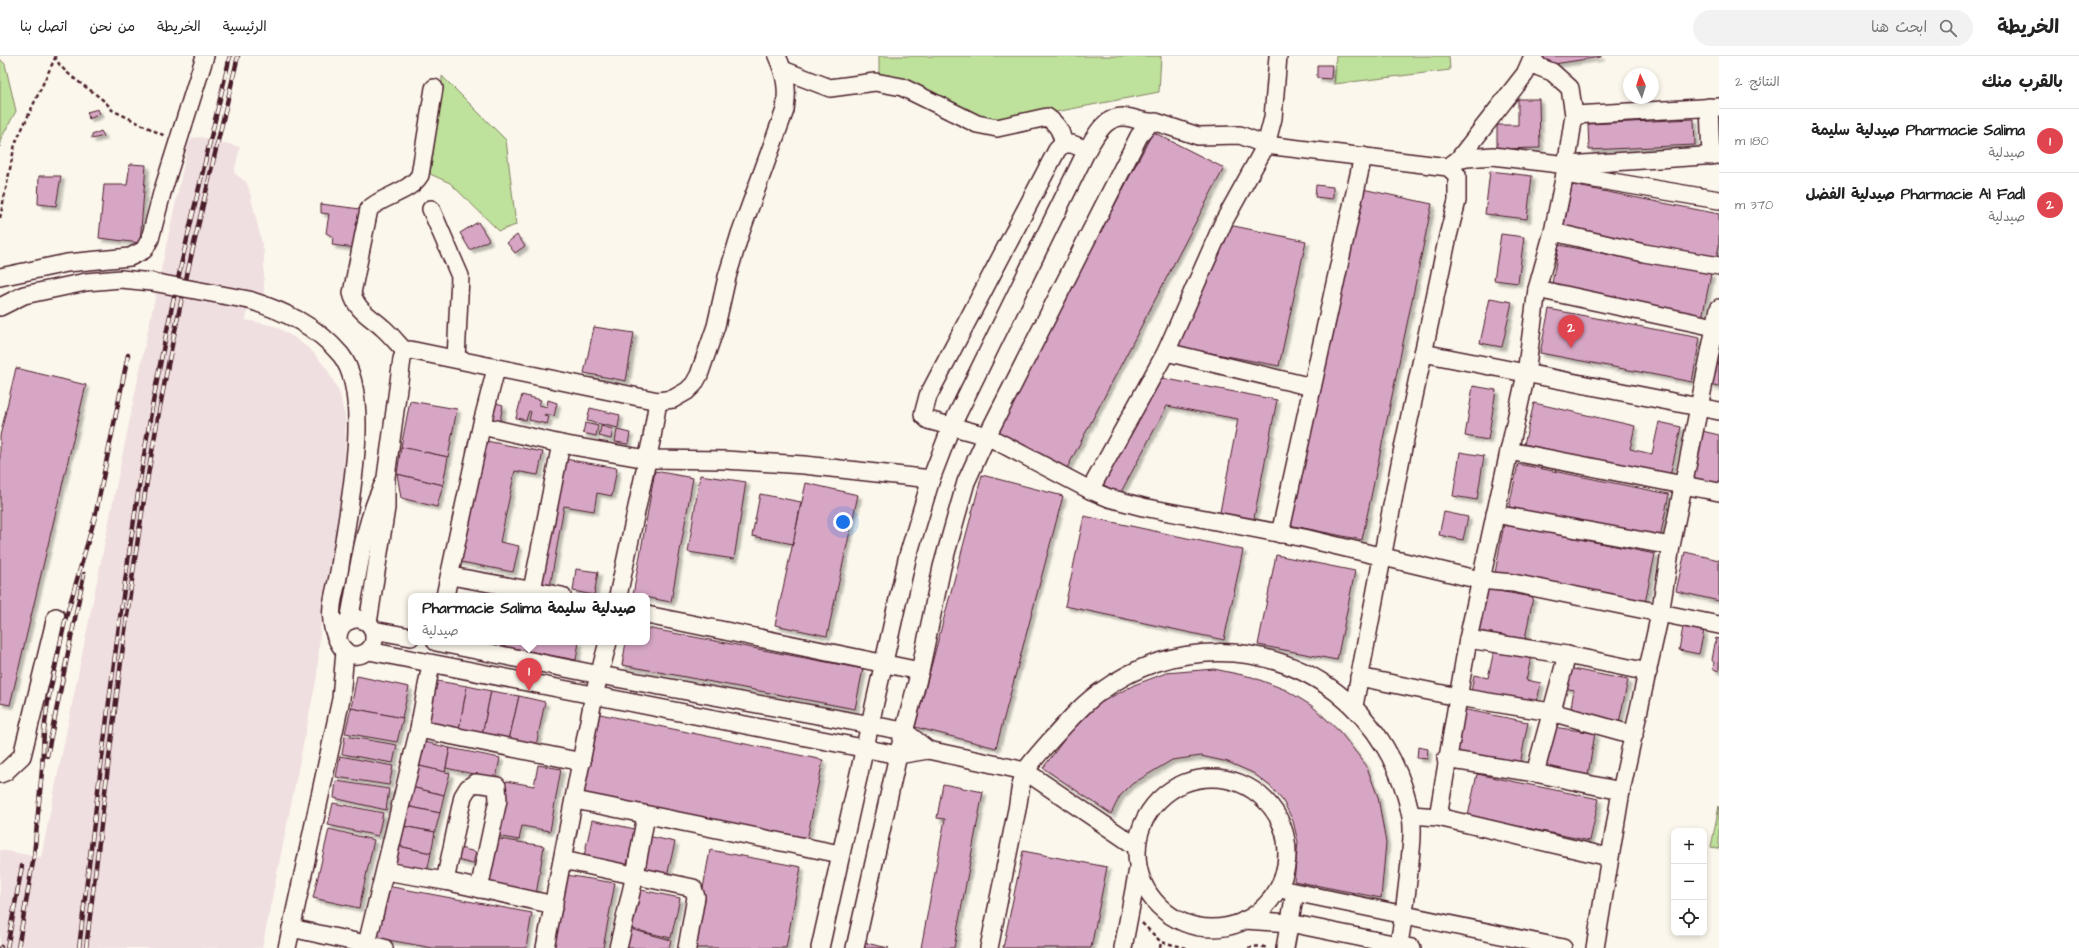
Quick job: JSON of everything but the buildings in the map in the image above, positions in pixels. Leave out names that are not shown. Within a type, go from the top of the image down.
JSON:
[{"type":"street","points":[[0,277],[67,263],[130,257],[144,250],[150,239],[162,193],[205,56]]},
{"type":"street","points":[[1090,490],[1166,352],[1224,221],[1266,144],[1273,118],[1278,56]]},
{"type":"street","points":[[1438,817],[1446,759],[1468,639],[1526,374],[1537,289],[1553,232],[1566,170],[1574,115],[1570,88],[1552,72],[1539,67],[1533,57]]},
{"type":"street","points":[[1453,163],[1525,74],[1533,57]]},
{"type":"street","points":[[782,61],[830,88],[875,82],[902,87],[977,124],[997,128],[1047,118],[1054,122],[1062,133],[1063,144]]},
{"type":"street","points":[[353,649],[374,642],[370,626],[386,508],[386,477],[402,359],[405,352],[410,350],[496,369],[658,401],[673,399],[687,391],[694,384],[699,375],[716,326],[727,277],[740,234],[785,110],[788,91],[782,61]]},
{"type":"street","points":[[405,352],[383,328],[359,308],[354,302],[352,293],[369,209],[382,200],[415,184],[420,175],[434,88]]},
{"type":"street","points":[[1566,170],[1715,156],[1714,107],[1574,115]]},
{"type":"street","points":[[820,948],[840,854],[885,663],[907,559],[931,479],[951,427],[1087,150],[1103,124],[1114,119],[1127,117],[1150,123],[1156,122],[1198,136],[1240,135],[1266,144],[1362,156],[1453,163],[1493,156],[1719,200]]},
{"type":"street","points":[[855,948],[898,755],[920,671],[942,567],[966,482],[987,436],[1139,136],[1150,123]]},
{"type":"street","points":[[1087,150],[1072,144],[1063,144],[1057,150],[928,396],[924,415],[928,420],[987,436],[1090,490],[1142,507],[1383,556],[1480,580],[1513,584],[1719,625]]},
{"type":"street","points":[[1280,534],[1362,156]]},
{"type":"street","points":[[1354,706],[1424,353],[1458,201],[1457,176],[1453,163]]},
{"type":"street","points":[[431,209],[460,276],[456,360]]},
{"type":"street","points":[[1553,232],[1644,253],[1719,266]]},
{"type":"street","points":[[0,307],[24,295],[86,282],[121,279],[152,282],[249,300],[279,310],[302,321],[342,356],[354,385],[358,417],[357,441],[339,574],[333,593],[331,617],[353,649],[898,755],[928,750],[1025,771],[1137,855],[1147,890],[1171,918],[1184,926],[1204,929],[1227,926],[1245,920],[1287,891],[1563,948]]},
{"type":"street","points":[[1537,289],[1717,328]]},
{"type":"street","points":[[1595,948],[1621,791],[1660,614],[1671,546],[1717,328],[1719,308]]},
{"type":"street","points":[[1166,352],[1312,387]]},
{"type":"street","points":[[1424,353],[1719,411]]},
{"type":"street","points":[[446,593],[451,576],[482,426],[496,369]]},
{"type":"street","points":[[619,593],[658,401]]},
{"type":"street","points":[[482,426],[561,444],[647,460],[701,458],[931,479]]},
{"type":"street","points":[[532,590],[561,444]]},
{"type":"street","points":[[1509,451],[1719,492]]},
{"type":"street","points":[[287,948],[353,649],[340,630],[347,621],[374,503],[386,477]]},
{"type":"street","points":[[1495,514],[1671,546]]},
{"type":"street","points":[[339,574],[346,598],[347,621]]},
{"type":"street","points":[[451,576],[547,593]]},
{"type":"street","points":[[650,616],[920,671]]},
{"type":"street","points":[[0,774],[6,772],[22,756],[56,618]]},
{"type":"street","points":[[347,621],[359,619],[370,626],[408,636]]},
{"type":"street","points":[[1468,639],[1567,655],[1648,672]]},
{"type":"street","points":[[451,645],[600,675],[904,731],[928,750]]},
{"type":"street","points":[[545,948],[575,800],[594,695],[607,645]]},
{"type":"street","points":[[989,948],[1025,771],[1065,724],[1092,698],[1126,676],[1151,665],[1174,658],[1217,651],[1247,654],[1286,664],[1325,684],[1354,706],[1371,725],[1388,751],[1411,815],[1412,837],[1403,947],[1290,923],[1245,920]]},
{"type":"street","points":[[1535,773],[1567,655]]},
{"type":"street","points":[[366,946],[419,728],[431,664]]},
{"type":"street","points":[[1359,677],[1458,697],[1551,712],[1634,734]]},
{"type":"street","points":[[419,728],[582,762]]},
{"type":"street","points":[[1446,759],[1535,773],[1621,791]]},
{"type":"street","points":[[1123,948],[1137,878],[1137,855],[1142,823],[1150,809],[1161,796],[1174,787],[1190,780],[1206,777],[1223,778],[1239,782],[1254,790],[1266,801],[1276,814],[1283,830],[1286,846],[1284,878],[1287,891],[1290,923],[1285,948]]},
{"type":"street","points":[[445,881],[463,796],[468,788],[475,783],[497,786],[498,800],[479,889]]},
{"type":"street","points":[[575,800],[840,854]]},
{"type":"street","points":[[618,948],[635,875],[646,815]]},
{"type":"street","points":[[1411,815],[1438,817],[1609,857]]},
{"type":"street","points":[[562,860],[686,885],[696,891],[687,948]]},
{"type":"street","points":[[385,871],[445,881],[554,905]]},
{"type":"street","points":[[291,928],[366,946],[384,948]]},
{"type":"path","points":[[0,218],[15,144],[55,57],[74,80],[107,103],[112,110],[178,142]]},
{"type":"path","points":[[1130,915],[1144,924],[1161,942],[1187,948]]},
{"type":"path","points":[[1160,948],[1161,942]]},
{"type":"path","points":[[1248,948],[1260,946],[1268,948]]},
{"type":"shaded area","points":[[201,137],[240,147],[234,173],[246,182],[249,189],[264,252],[264,294],[251,291],[246,320],[275,326],[295,338],[312,351],[327,369],[340,394],[346,422],[344,478],[340,513],[321,620],[317,676],[262,948],[0,948],[0,850],[41,857],[145,344],[188,145],[192,138]]},
{"type":"green space","points":[[879,56],[1161,56],[1159,92],[978,127],[879,81]]},
{"type":"green space","points":[[1336,56],[1449,56],[1450,70],[1334,84]]},
{"type":"green space","points":[[0,59],[5,64],[16,111],[3,135],[0,147]]},
{"type":"green space","points":[[442,76],[506,140],[516,225],[499,231],[450,183],[430,174],[442,89]]},
{"type":"green space","points":[[1719,806],[1719,849],[1711,847]]},
{"type":"railway","points":[[79,948],[120,621],[149,425],[176,286],[230,56]]},
{"type":"railway","points":[[86,948],[126,623],[156,429],[184,289],[238,56]]},
{"type":"railway","points":[[18,948],[34,856],[44,731],[48,701],[65,621],[95,517],[128,355]]},
{"type":"railway","points":[[47,756],[84,574]]},
{"type":"railway","points":[[7,948],[22,866]]},
{"type":"place","name":"Pharmacie Al Fadl صيدلية الفضل","points":[[1571,348]]},
{"type":"place","name":"Pharmacie Salima صيدلية سليمة","points":[[529,691]]}]
